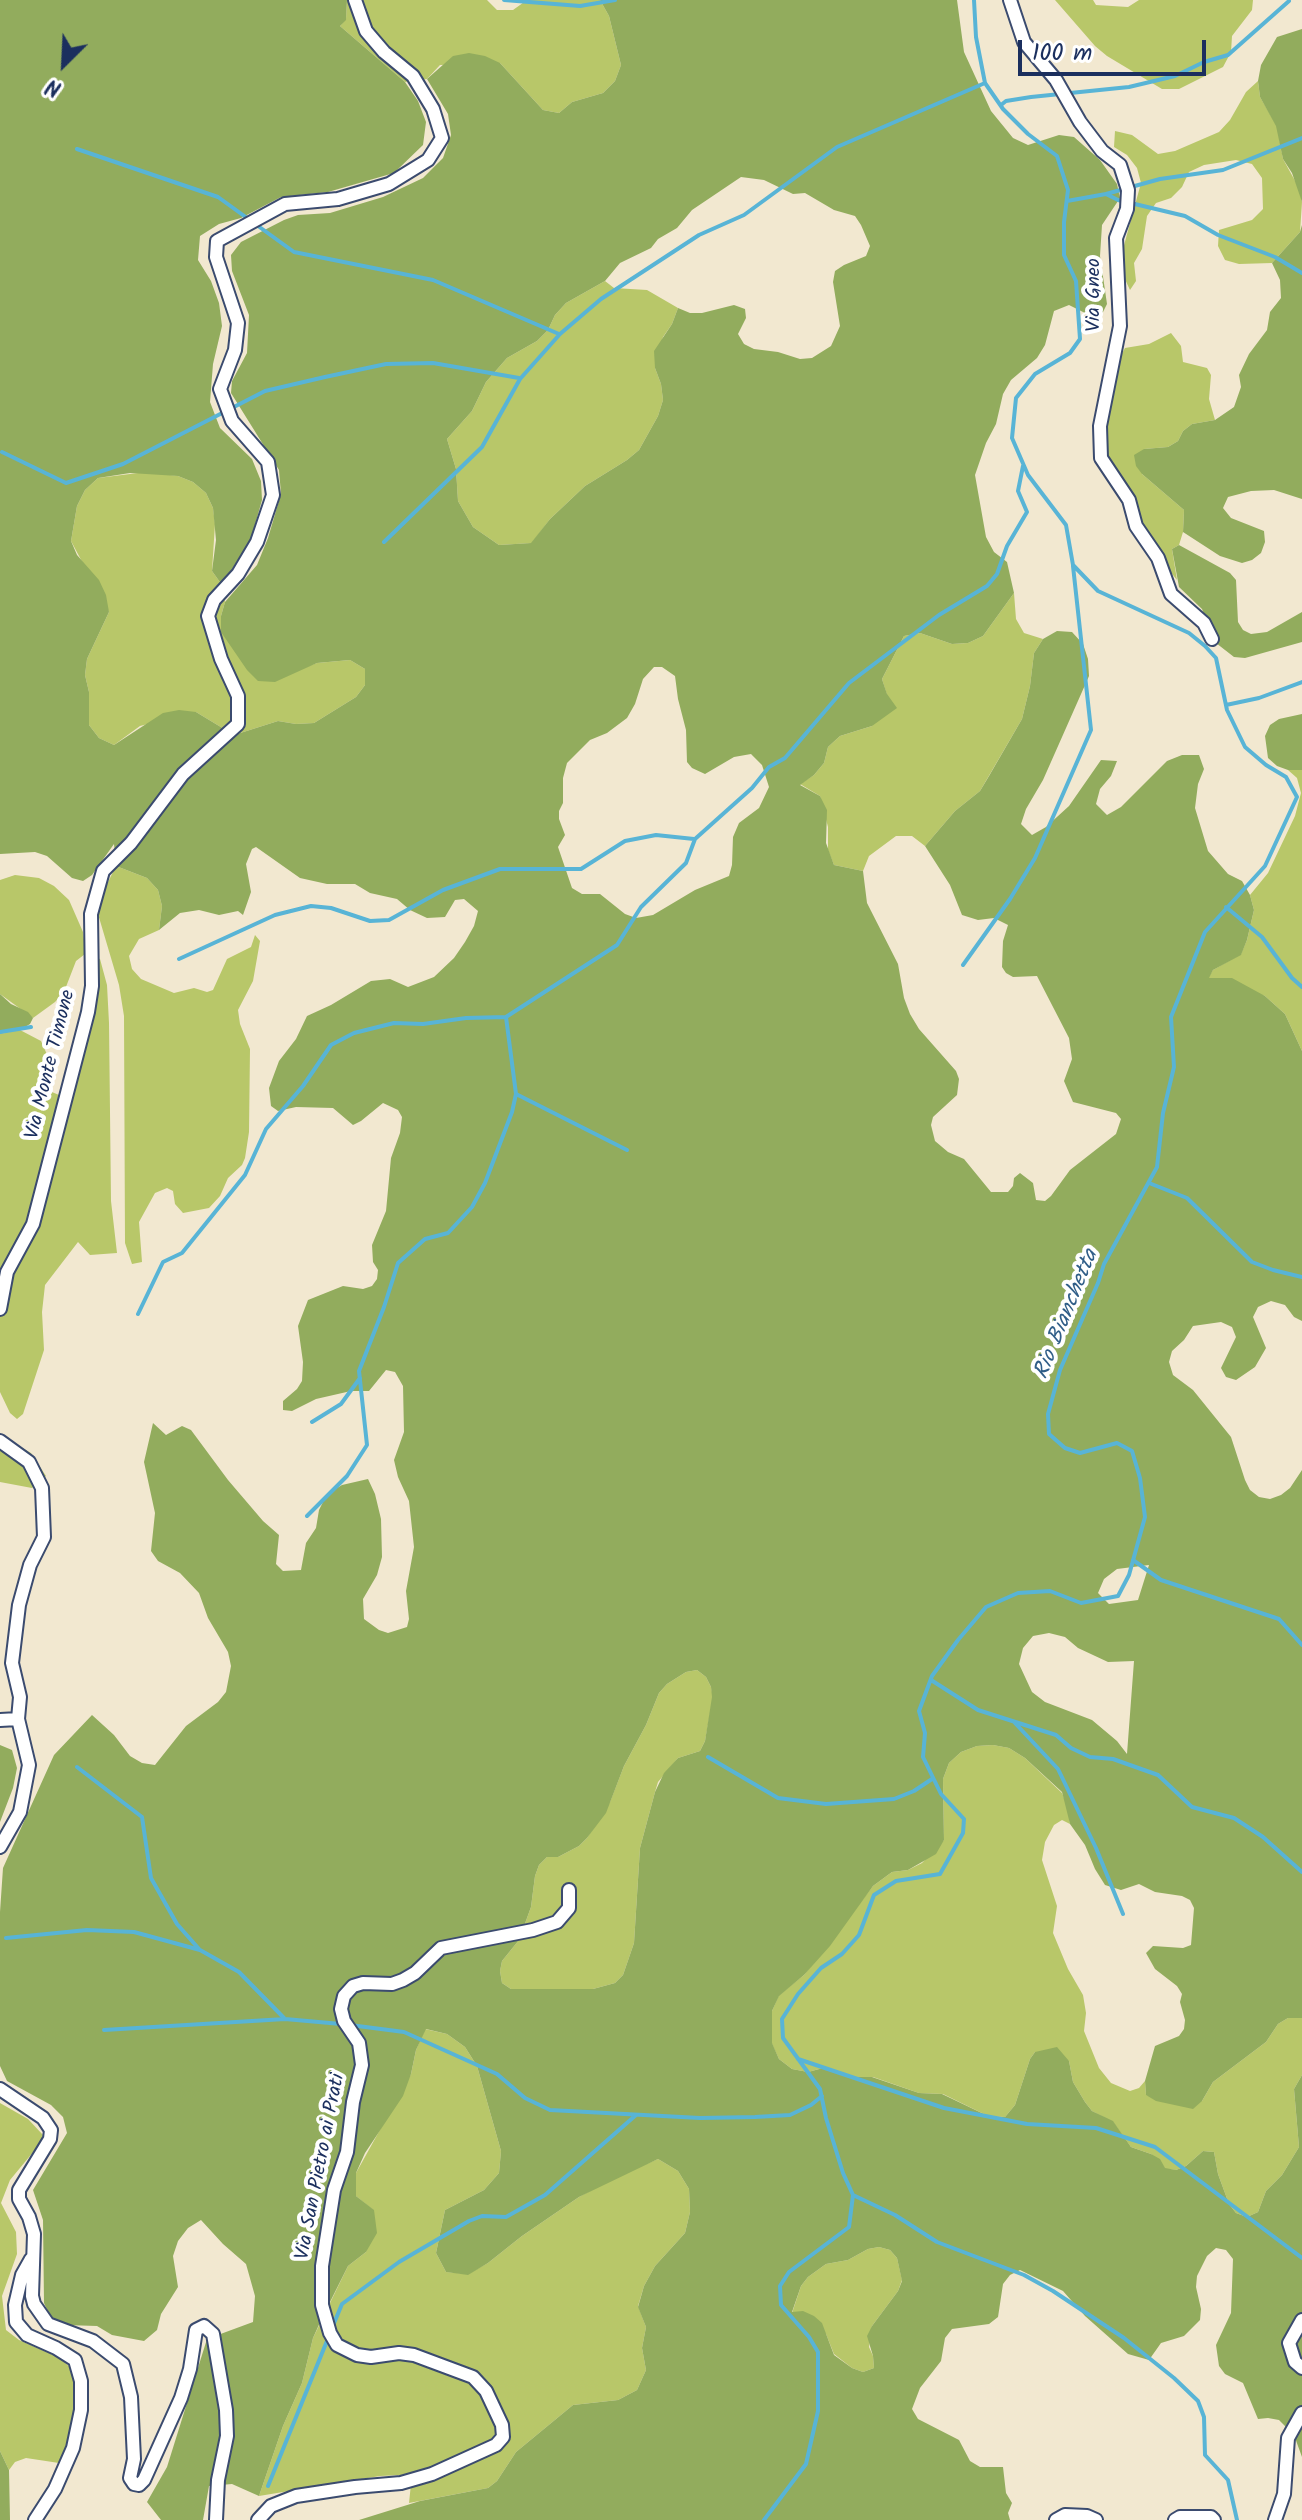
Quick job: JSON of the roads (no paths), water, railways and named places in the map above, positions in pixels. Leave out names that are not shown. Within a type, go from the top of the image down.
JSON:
[{"type":"street","name":"Via Monte Timone","points":[[0,1309],[7,1272],[33,1224],[88,1012],[92,986],[91,914],[103,871],[131,843],[183,774],[238,724],[238,696],[221,659],[208,616],[214,600],[238,574],[257,542],[273,495],[268,462],[232,421],[220,389],[235,350],[238,323],[216,257],[217,241],[285,204],[338,199],[389,184],[428,160],[442,138],[433,109],[413,76],[384,52],[366,31],[355,0]]},
{"type":"street","name":"Via Gneo","points":[[1010,0],[1024,42],[1056,80],[1080,122],[1102,151],[1120,165],[1128,190],[1127,209],[1116,238],[1120,326],[1100,426],[1101,458],[1129,500],[1136,526],[1158,558],[1171,594],[1198,616],[1212,639]]},
{"type":"street","points":[[0,1441],[29,1462],[42,1488],[44,1537],[30,1565],[19,1605],[12,1663],[20,1697],[18,1719],[29,1765],[20,1812],[0,1847]]},
{"type":"street","points":[[0,1720],[18,1719]]},
{"type":"street","name":"Via San Pietro ai Prati","points":[[258,2520],[271,2506],[296,2496],[401,2483],[432,2474],[496,2445],[503,2437],[502,2425],[492,2403],[473,2377],[414,2355],[357,2355],[337,2345],[330,2333],[322,2305],[322,2266],[334,2190],[347,2152],[353,2102],[362,2065],[359,2043],[344,2021],[341,2009],[344,1996],[353,1986],[363,1983],[382,1985],[403,1980],[441,1948],[533,1930],[557,1922],[569,1908],[569,1890]]},
{"type":"street","points":[[0,2089],[43,2118],[51,2130],[50,2139],[19,2190],[19,2199],[33,2226],[32,2296],[40,2315],[54,2327],[104,2348],[125,2368],[131,2397],[134,2459],[130,2478],[134,2484],[139,2485],[144,2480],[181,2398],[190,2369],[196,2330],[204,2326],[212,2331],[227,2436],[218,2480],[216,2520]]},
{"type":"street","points":[[34,2252],[22,2275],[15,2305],[16,2322],[27,2335],[75,2360],[81,2381],[81,2410],[73,2448],[55,2489],[35,2520]]},
{"type":"street","points":[[1302,2320],[1289,2343],[1295,2362],[1302,2368]]},
{"type":"street","points":[[1275,2520],[1284,2494],[1288,2438],[1302,2413]]},
{"type":"street","points":[[1056,2520],[1065,2515],[1087,2516],[1096,2520]]},
{"type":"street","points":[[1175,2520],[1180,2517],[1211,2517],[1214,2520]]},
{"type":"waterway","points":[[504,0],[580,6],[615,0]]},
{"type":"waterway","name":"Rio Bianchetta","points":[[764,2520],[806,2464],[818,2411],[818,2352],[781,2305],[780,2286],[789,2272],[849,2227],[853,2195],[843,2173],[820,2089],[783,2038],[782,2019],[798,1994],[821,1968],[842,1954],[859,1935],[874,1895],[896,1881],[940,1874],[963,1833],[964,1819],[941,1794],[923,1757],[925,1733],[919,1711],[932,1676],[958,1640],[986,1607],[1018,1593],[1050,1591],[1081,1603],[1118,1596],[1129,1575],[1145,1517],[1140,1478],[1132,1451],[1117,1443],[1080,1453],[1065,1448],[1049,1434],[1048,1414],[1060,1370],[1104,1264],[1157,1167],[1163,1113],[1174,1067],[1171,1017],[1205,932],[1265,866],[1297,797],[1286,777],[1245,747],[1227,710],[1216,658],[1205,646],[1189,633],[1098,591],[1073,565],[1066,525],[1028,475],[1012,438],[1016,398],[1035,374],[1070,353],[1080,339],[1076,281],[1064,255],[1068,190],[1057,156],[1028,134],[1003,109],[985,83],[976,37],[974,0]]},
{"type":"waterway","points":[[1001,105],[1006,101],[1031,97],[1129,87],[1175,76],[1228,55],[1289,1]]},
{"type":"waterway","points":[[384,542],[482,447],[520,379],[560,334],[601,299],[699,235],[744,215],[837,147],[985,83]]},
{"type":"waterway","points":[[1106,194],[1160,179],[1223,170],[1302,138]]},
{"type":"waterway","points":[[77,149],[218,197],[294,252],[433,280],[559,334]]},
{"type":"waterway","points":[[1067,201],[1106,194],[1118,200],[1185,216],[1218,235],[1275,257],[1302,273]]},
{"type":"waterway","points":[[2,452],[66,483],[123,464],[265,391],[325,377],[386,364],[433,363],[519,378]]},
{"type":"waterway","points":[[138,1314],[163,1262],[182,1253],[245,1175],[266,1129],[303,1086],[331,1045],[354,1033],[394,1023],[423,1024],[506,1017],[617,945],[641,907],[686,863],[695,839],[752,788],[769,767],[785,758],[849,683],[939,615],[987,586],[997,574],[1007,546],[1027,512],[1018,491],[1023,466]]},
{"type":"waterway","points":[[963,965],[1035,858],[1091,730],[1073,566]]},
{"type":"waterway","points":[[1226,705],[1259,698],[1302,682]]},
{"type":"waterway","points":[[179,959],[275,915],[311,906],[331,908],[370,921],[389,920],[443,890],[500,869],[581,869],[625,841],[656,835],[694,839]]},
{"type":"waterway","points":[[1226,907],[1262,937],[1302,987]]},
{"type":"waterway","points":[[307,1516],[347,1476],[367,1445],[359,1371],[398,1263],[425,1239],[448,1233],[472,1207],[485,1183],[516,1094],[506,1017]]},
{"type":"waterway","points":[[0,1032],[31,1027]]},
{"type":"waterway","points":[[516,1094],[627,1150]]},
{"type":"waterway","points":[[1149,1183],[1187,1198],[1252,1262],[1302,1277]]},
{"type":"waterway","points":[[312,1422],[341,1404],[360,1378]]},
{"type":"waterway","points":[[1133,1560],[1161,1580],[1279,1619],[1302,1645]]},
{"type":"waterway","points":[[931,1680],[978,1710],[1056,1735],[1071,1748],[1090,1757],[1113,1759],[1158,1775],[1192,1807],[1234,1818],[1263,1837],[1302,1872]]},
{"type":"waterway","points":[[1015,1723],[1058,1769],[1123,1914]]},
{"type":"waterway","points":[[708,1757],[778,1798],[826,1804],[894,1799],[932,1779]]},
{"type":"waterway","points":[[77,1767],[142,1817],[151,1878],[177,1924],[199,1949]]},
{"type":"waterway","points":[[6,1938],[87,1930],[134,1932],[200,1950],[239,1972],[284,2018]]},
{"type":"waterway","points":[[104,2030],[285,2019],[341,2024]]},
{"type":"waterway","points":[[350,2025],[404,2032],[497,2074],[525,2098],[550,2110],[700,2118],[755,2117],[790,2115],[822,2096]]},
{"type":"waterway","points":[[798,2059],[944,2108],[1027,2124],[1096,2128],[1155,2147],[1302,2258]]},
{"type":"waterway","points":[[332,2328],[342,2304],[399,2262],[469,2221],[482,2216],[506,2217],[545,2195],[636,2115]]},
{"type":"waterway","points":[[853,2195],[895,2215],[937,2242],[1024,2275],[1053,2291],[1124,2338],[1174,2378],[1198,2401],[1204,2417],[1205,2455],[1228,2480],[1237,2520]]},
{"type":"waterway","points":[[268,2486],[329,2336]]}]
